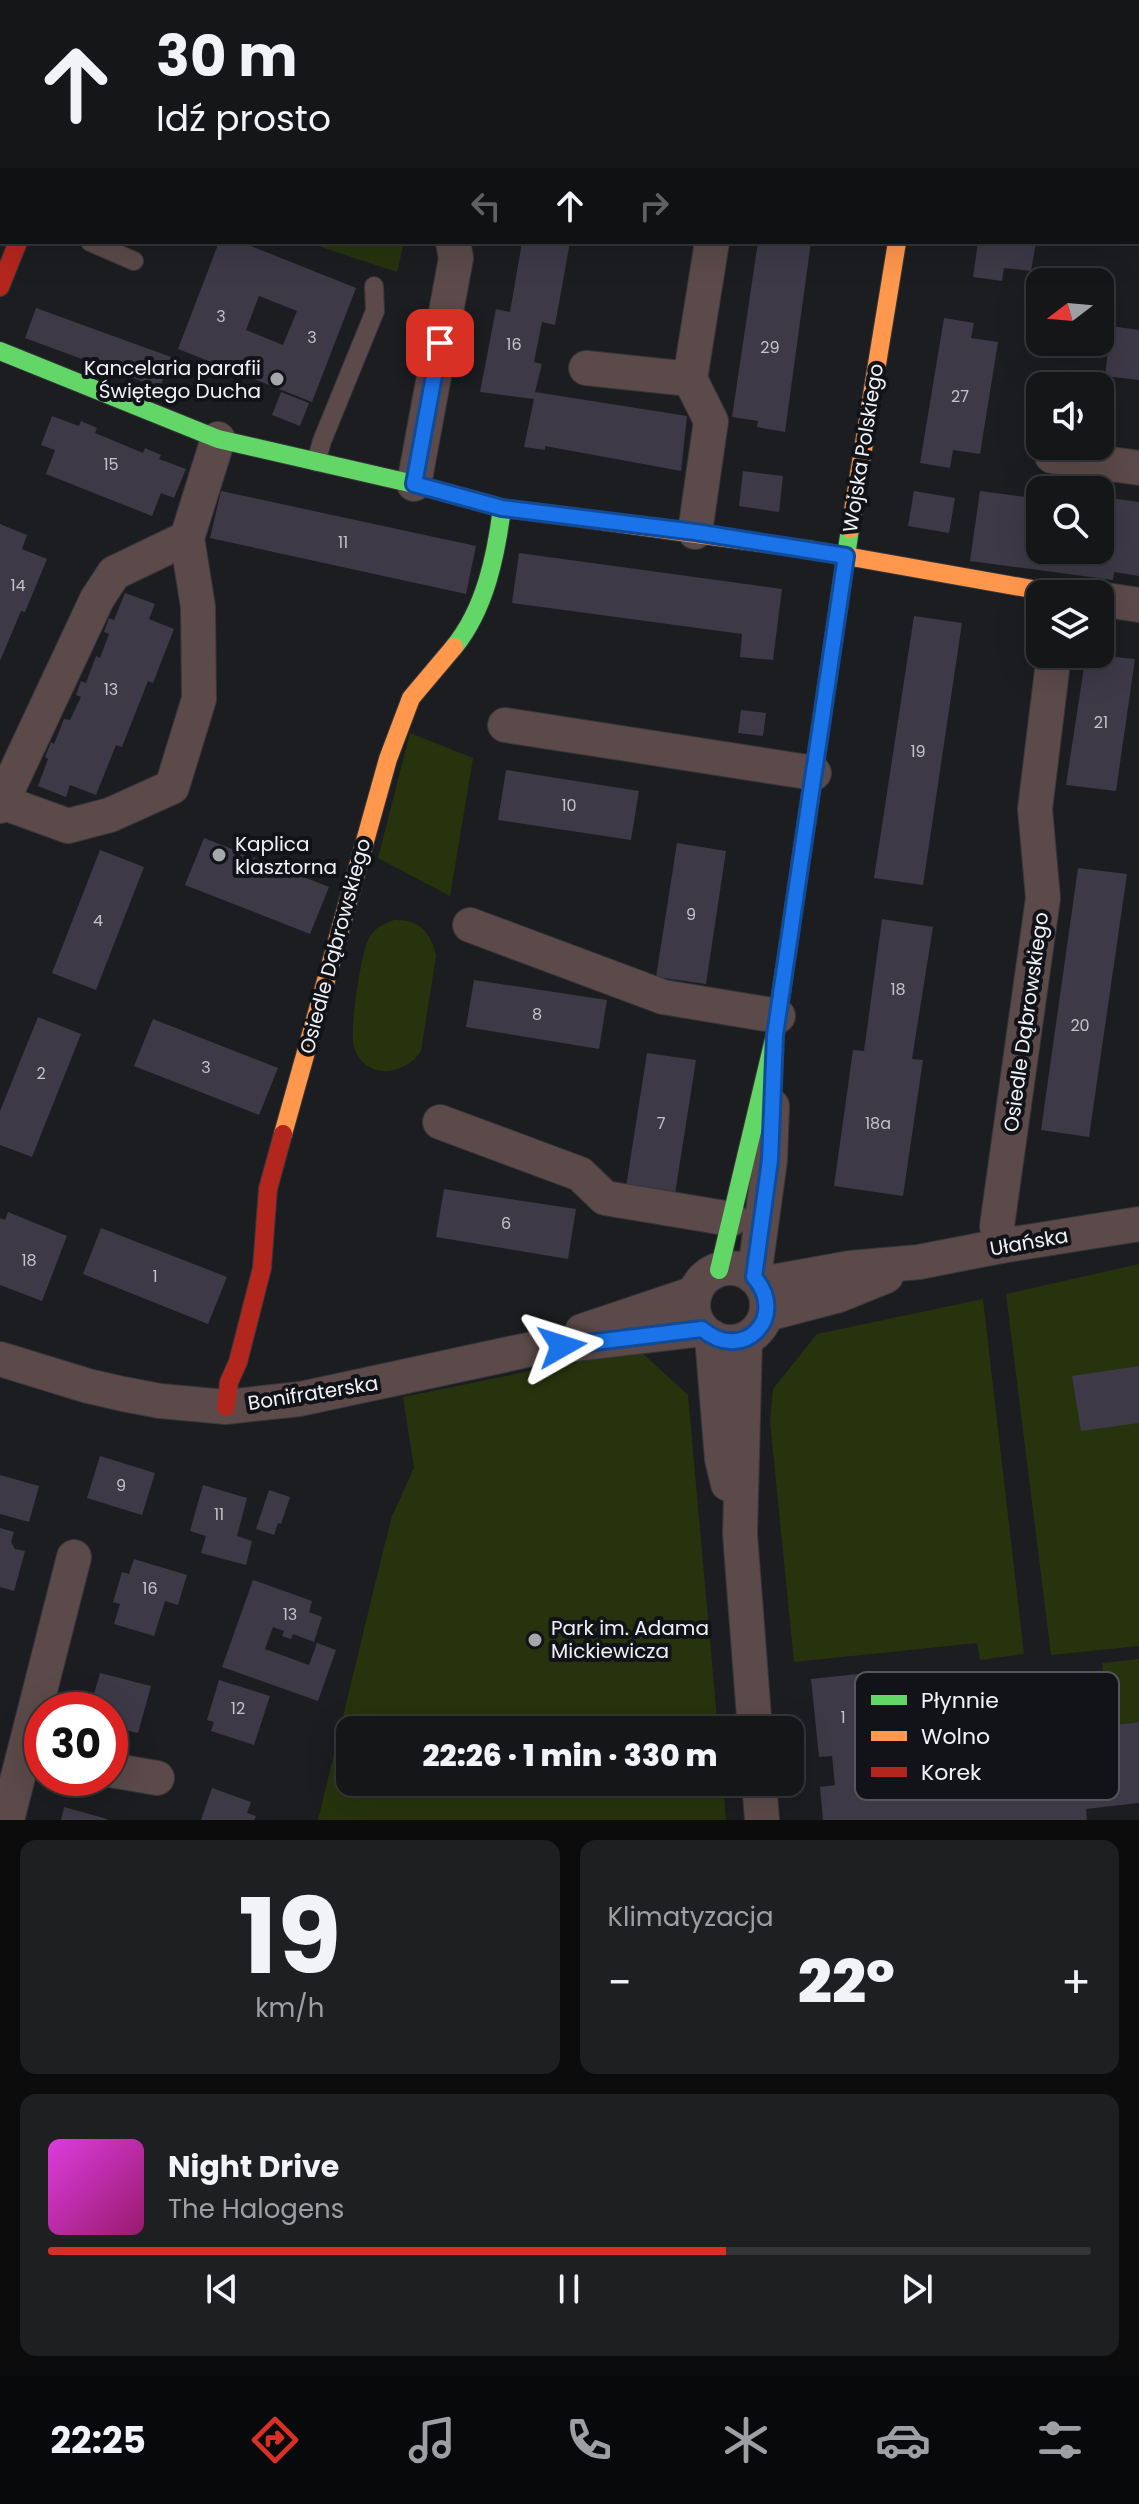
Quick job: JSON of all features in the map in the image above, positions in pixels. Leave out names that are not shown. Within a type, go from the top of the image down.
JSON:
[{"type":"street","points":[[0,287],[17,244]]},
{"type":"street","points":[[414,484],[456,258],[453,244]]},
{"type":"street","points":[[695,532],[711,421],[690,379],[712,244]]},
{"type":"street","name":"Wojska Polskiego","points":[[707,1281],[731,1219],[776,1025],[846,556],[897,244]]},
{"type":"street","points":[[0,351],[218,439],[414,484],[502,508],[695,532],[1026,588]]},
{"type":"street","points":[[586,368],[690,379]]},
{"type":"street","points":[[187,538],[114,573],[97,599],[1,804],[68,826],[110,815],[172,787],[199,699],[198,607],[187,538],[218,439]]},
{"type":"street","points":[[1081,460],[1139,468]]},
{"type":"street","name":"Osiedle Dąbrowskiego","points":[[226,1407],[229,1382],[238,1362],[262,1268],[268,1189],[388,759],[411,698],[467,631],[496,557],[502,508]]},
{"type":"street","points":[[1114,601],[1139,605]]},
{"type":"street","name":"Osiedle Dąbrowskiego","points":[[1001,1246],[997,1226],[1043,898],[1035,809],[1052,668]]},
{"type":"street","points":[[505,725],[814,773]]},
{"type":"street","points":[[470,925],[663,997],[776,1025]]},
{"type":"street","name":"Wojska Polskiego","points":[[740,1534],[770,1160],[776,1025]]},
{"type":"street","points":[[440,1122],[580,1174],[605,1198],[731,1219]]},
{"type":"street","name":"Ułańska","points":[[757,1304],[850,1268],[919,1262],[1139,1224]]},
{"type":"street","points":[[707,1333],[734,1342],[757,1304],[743,1270],[707,1281],[693,1306],[695,1318],[707,1333],[722,1459],[740,1534],[754,1716]]},
{"type":"street","name":"Bonifraterska","points":[[532,1349],[707,1281]]},
{"type":"street","name":"Bonifraterska","points":[[0,1359],[88,1386],[135,1396],[226,1407],[300,1399],[532,1349],[707,1333]]},
{"type":"street","points":[[7,1820],[74,1557]]},
{"type":"street","points":[[128,1773],[157,1778]]},
{"type":"street","points":[[760,1796],[762,1820]]},
{"type":"lane","points":[[95,244],[134,261]]},
{"type":"lane","points":[[316,462],[375,311],[374,286]]},
{"type":"green space","points":[[312,244],[404,244],[397,272]]},
{"type":"green space","points":[[410,733],[473,758],[450,896],[378,858]]},
{"type":"green space","points":[[394,920],[410,922],[422,929],[431,940],[436,956],[421,1051],[405,1066],[386,1071],[376,1070],[359,1058],[354,1047],[353,1026],[369,938]]},
{"type":"green space","points":[[1139,1264],[1139,1646],[1051,1655],[1006,1294]]},
{"type":"green space","points":[[983,1299],[1024,1654],[980,1660],[977,1643],[794,1662],[770,1421],[773,1389],[817,1334]]},
{"type":"green space","name":"Park im. Adama Mickiewicza","points":[[638,1349],[688,1395],[717,1716],[343,1716],[392,1516],[414,1468],[403,1397]]},
{"type":"green space","points":[[1139,1659],[1139,1722],[1119,1724],[1119,1672],[1103,1672],[1102,1663]]},
{"type":"green space","name":"Park im. Adama Mickiewicza","points":[[336,1746],[336,1796],[724,1796],[726,1820],[318,1820]]},
{"type":"building","points":[[218,244],[246,244],[356,288],[312,402],[178,349]],"holes":[[[259,296],[297,311],[283,345],[246,330]]]},
{"type":"building","points":[[522,244],[570,244],[555,325],[542,322],[534,362],[542,364],[535,392],[687,416],[681,471],[545,446],[545,450],[524,447],[534,399],[480,392],[496,309],[510,312]]},
{"type":"building","points":[[758,244],[811,244],[785,432],[757,427],[758,421],[732,417]]},
{"type":"building","points":[[978,244],[1036,244],[1032,268],[1026,270],[1004,268],[1002,281],[973,277]]},
{"type":"building","points":[[36,308],[171,357],[160,388],[25,338]]},
{"type":"building","points":[[944,318],[974,323],[971,338],[998,342],[980,454],[953,450],[950,468],[920,463]]},
{"type":"building","points":[[1114,326],[1139,330],[1139,380],[1114,377],[1114,372],[1105,372],[1107,356],[1114,356]]},
{"type":"building","points":[[281,392],[309,403],[300,426],[272,415]]},
{"type":"building","points":[[52,416],[79,426],[81,421],[97,428],[95,433],[143,453],[145,448],[161,455],[159,459],[186,469],[174,498],[161,493],[152,516],[46,474],[55,450],[41,445]]},
{"type":"building","points":[[743,471],[783,476],[779,512],[739,506]]},
{"type":"building","points":[[221,491],[476,546],[466,594],[210,538]]},
{"type":"building","points":[[914,491],[955,498],[949,533],[908,526]]},
{"type":"building","points":[[980,491],[1026,497],[1026,564],[1114,564],[1114,499],[1139,502],[1139,576],[1114,572],[1113,580],[970,561]]},
{"type":"building","points":[[0,524],[27,535],[22,549],[47,559],[0,661]]},
{"type":"building","points":[[519,553],[782,589],[773,660],[740,657],[742,634],[512,603]]},
{"type":"building","points":[[125,593],[155,604],[149,619],[174,629],[153,683],[148,681],[122,747],[116,745],[96,795],[70,785],[66,797],[38,786],[48,759],[45,757],[64,719],[70,720],[81,697],[76,695],[81,681],[86,683],[96,656],[100,658],[109,634],[104,632],[109,618],[114,620]]},
{"type":"building","points":[[914,616],[962,623],[923,885],[874,878]]},
{"type":"building","points":[[1114,657],[1135,659],[1116,791],[1066,785],[1084,668],[1114,668]]},
{"type":"building","points":[[741,710],[766,713],[763,736],[738,733]]},
{"type":"building","points":[[506,770],[639,791],[631,840],[498,820]]},
{"type":"building","points":[[204,838],[329,887],[310,934],[185,885]]},
{"type":"building","points":[[677,843],[726,851],[706,984],[656,977]]},
{"type":"building","points":[[100,850],[144,867],[96,990],[52,973]]},
{"type":"building","points":[[1078,868],[1127,874],[1089,1137],[1041,1130]]},
{"type":"building","points":[[882,919],[933,927],[912,1059],[923,1060],[903,1196],[834,1186],[853,1050],[864,1051]]},
{"type":"building","points":[[474,980],[607,1000],[599,1049],[466,1027]]},
{"type":"building","points":[[38,1017],[81,1034],[32,1157],[0,1145],[0,1111]]},
{"type":"building","points":[[153,1019],[278,1068],[259,1115],[134,1066]]},
{"type":"building","points":[[647,1053],[696,1060],[675,1194],[626,1187]]},
{"type":"building","points":[[444,1189],[576,1209],[568,1259],[436,1237]]},
{"type":"building","points":[[8,1212],[67,1236],[42,1301],[0,1285],[0,1218],[5,1220]]},
{"type":"building","points":[[101,1228],[227,1277],[208,1324],[83,1274]]},
{"type":"building","points":[[1139,1366],[1139,1423],[1081,1431],[1072,1376]]},
{"type":"building","points":[[100,1456],[155,1473],[142,1515],[87,1498]]},
{"type":"building","points":[[0,1475],[39,1486],[29,1522],[0,1514]]},
{"type":"building","points":[[203,1485],[247,1498],[237,1536],[252,1541],[246,1565],[201,1553],[206,1536],[190,1531]]},
{"type":"building","points":[[269,1490],[290,1497],[274,1535],[256,1529]]},
{"type":"building","points":[[0,1528],[14,1532],[11,1542],[15,1549],[25,1551],[14,1591],[0,1587]]},
{"type":"building","points":[[134,1559],[187,1575],[178,1605],[165,1601],[154,1636],[114,1624],[120,1604],[113,1602],[122,1572],[129,1574]]},
{"type":"building","points":[[253,1580],[312,1601],[309,1612],[322,1617],[314,1642],[293,1634],[291,1639],[282,1636],[284,1631],[273,1627],[265,1649],[309,1665],[317,1643],[336,1650],[318,1701],[222,1667]]},
{"type":"building","points":[[100,1673],[151,1686],[138,1733],[128,1730],[128,1692],[95,1692]]},
{"type":"building","points":[[855,1674],[855,1800],[1119,1800],[1119,1724],[1139,1722],[1139,1803],[1086,1809],[1087,1820],[823,1820],[820,1787],[835,1785],[832,1756],[819,1757],[811,1679]]},
{"type":"building","points":[[219,1680],[270,1696],[254,1745],[211,1731],[214,1722],[207,1720]]},
{"type":"building","points":[[212,1788],[251,1802],[247,1813],[256,1816],[254,1820],[201,1820]]},
{"type":"building","points":[[64,1807],[107,1819],[107,1820],[61,1820]]},
{"type":"traffic: fast","points":[[0,351],[218,439],[414,484],[502,508],[573,517]]},
{"type":"traffic: fast","points":[[454,647],[481,599],[496,545],[502,508]]},
{"type":"traffic: fast","points":[[719,1270],[775,1035],[850,529]]},
{"type":"traffic: slow","points":[[850,529],[897,244]]},
{"type":"traffic: slow","points":[[573,517],[812,550],[1026,588]]},
{"type":"traffic: slow","points":[[283,1134],[388,759],[411,698],[454,647]]},
{"type":"traffic: jam","points":[[0,287],[17,244]]},
{"type":"traffic: jam","points":[[226,1407],[229,1382],[238,1362],[262,1268],[268,1189],[283,1134]]},
{"type":"place","name":"Kancelaria parafii Świętego Ducha","points":[[277,379]]},
{"type":"place","name":"Kaplica klasztorna","points":[[219,855]]},
{"type":"place","name":"Park im. Adama Mickiewicza","points":[[535,1640]]},
{"type":"route","points":[[440,343],[414,484],[502,508],[695,532],[846,556],[775,1035],[770,1160],[754,1277],[761,1284],[767,1299],[767,1314],[755,1333],[734,1342],[712,1337],[702,1329],[562,1346]]}]
